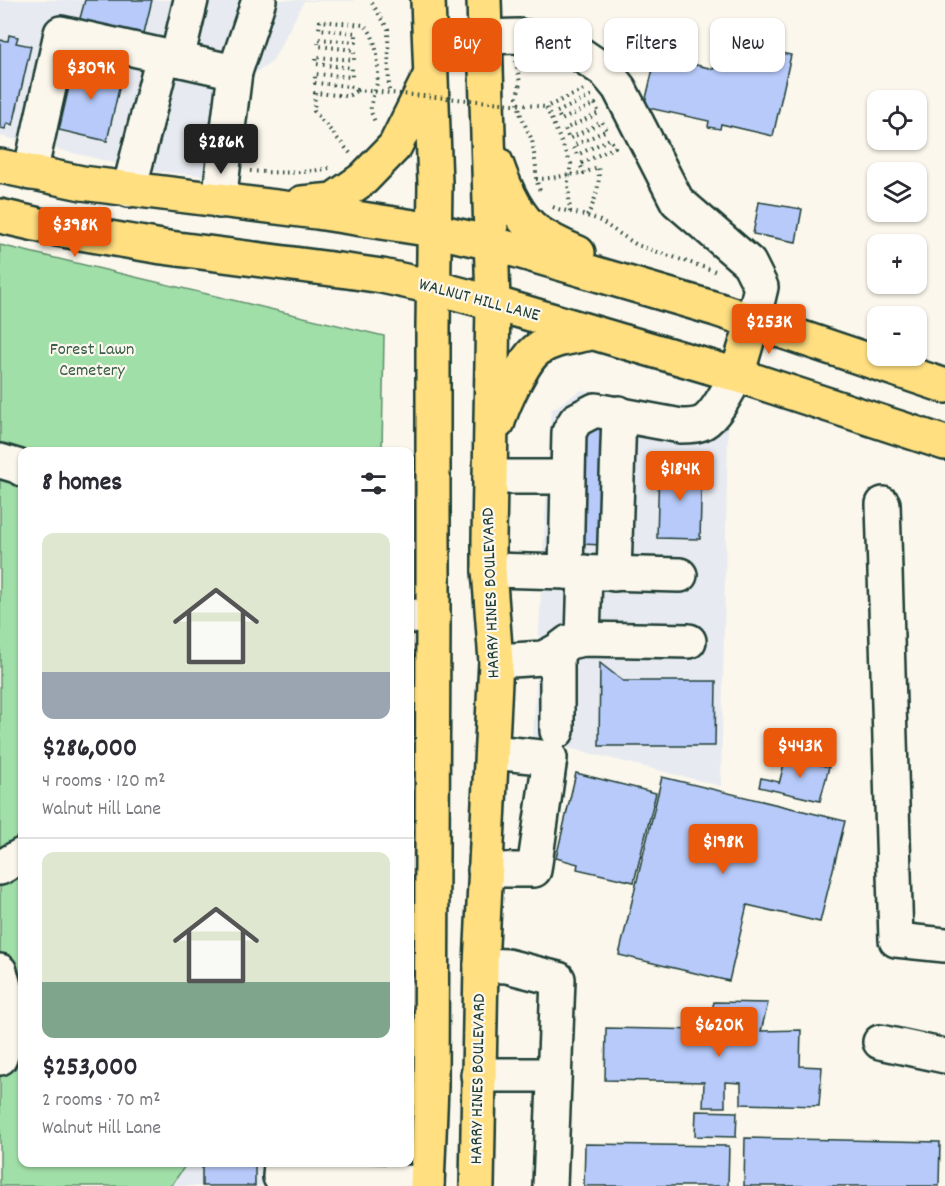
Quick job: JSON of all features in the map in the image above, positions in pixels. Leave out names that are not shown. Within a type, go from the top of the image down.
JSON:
[{"type":"main road","points":[[428,0],[435,183],[421,616],[420,1087],[436,1185]]},
{"type":"main road","name":"HARRY HINES BOULEVARD","points":[[484,0],[485,18]]},
{"type":"main road","name":"HARRY HINES BOULEVARD","points":[[477,1186],[481,965],[496,661],[489,570],[493,303],[487,72]]},
{"type":"main road","points":[[270,207],[333,200],[363,179],[394,146],[431,75]]},
{"type":"main road","points":[[489,145],[502,182],[516,209],[535,230],[595,262],[656,283],[716,309]]},
{"type":"main road","points":[[15,169],[129,190],[220,185],[270,207],[433,230],[491,243],[716,309],[945,386]]},
{"type":"main road","name":"WALNUT HILL LANE","points":[[0,216],[57,229],[162,247],[382,276],[433,287],[595,332],[737,375],[945,443]]},
{"type":"main road","points":[[737,375],[753,321]]},
{"type":"main road","points":[[491,462],[501,410],[519,374],[535,350],[555,340],[595,332]]},
{"type":"lane","points":[[129,190],[170,57],[191,0]]},
{"type":"lane","points":[[220,185],[235,72],[259,0]]},
{"type":"lane","points":[[15,169],[62,33],[235,72]]},
{"type":"lane","points":[[502,37],[519,36],[565,44],[605,71],[619,88],[678,201],[749,263],[761,287],[753,321]]},
{"type":"lane","points":[[588,573],[567,477],[569,432],[576,420],[595,410],[692,426],[706,421],[722,402],[737,375]]},
{"type":"lane","points":[[557,731],[570,645],[588,573],[619,413]]},
{"type":"lane","points":[[0,461],[18,467]]},
{"type":"lane","points":[[491,462],[567,477]]},
{"type":"lane","points":[[883,504],[896,940],[945,945]]},
{"type":"lane","points":[[489,570],[680,575]]},
{"type":"lane","points":[[496,661],[543,658],[570,645],[689,641]]},
{"type":"lane","points":[[485,870],[534,870],[550,758],[492,752]]},
{"type":"lane","points":[[0,868],[18,857]]},
{"type":"lane","points":[[481,965],[507,966],[558,978],[550,1186]]},
{"type":"lane","points":[[0,971],[18,1011],[0,1058]]},
{"type":"lane","points":[[880,1042],[945,1056]]},
{"type":"lane","points":[[478,1075],[554,1075]]},
{"type":"lane","points":[[280,1167],[280,1178],[319,1171],[354,1171],[436,1185]]},
{"type":"path","points":[[372,3],[387,29],[389,101]]},
{"type":"path","points":[[382,120],[377,127],[370,109],[377,82],[378,69],[377,53],[367,27],[320,21],[319,29],[356,33],[356,42],[318,39],[318,46],[354,50],[354,60],[316,57],[316,64],[352,68],[351,77],[315,74],[315,83],[350,86],[357,90],[546,108],[588,88],[592,96],[557,112],[561,120],[595,104],[599,113],[565,129],[569,139],[602,122],[607,130],[573,146],[578,155],[610,139],[615,147],[580,164],[584,172]]},
{"type":"path","points":[[518,72],[518,97],[521,116],[532,140],[536,179],[543,201]]},
{"type":"path","points":[[339,142],[315,111],[315,93],[348,96],[357,90]]},
{"type":"path","points":[[546,108],[571,164],[568,182],[570,212]]},
{"type":"path","points":[[345,160],[353,156]]},
{"type":"path","points":[[220,185],[278,173],[311,172],[338,164]]},
{"type":"path","points":[[536,179],[556,178],[598,167],[597,190],[587,216]]},
{"type":"path","points":[[550,205],[597,219],[637,245],[725,274]]},
{"type":"shaded area","points":[[0,0],[354,1],[304,1],[272,62],[251,76],[240,178],[150,171],[0,136]]},
{"type":"shaded area","points":[[581,390],[728,427],[721,786],[533,739],[551,410]]},
{"type":"shaded area","points":[[184,1167],[376,1167],[376,1186],[171,1186]]},
{"type":"green space","name":"Forest Lawn Cemetery","points":[[0,245],[384,336],[382,447],[18,447],[18,1167],[184,1167],[171,1186],[0,1186]]},
{"type":"building","points":[[85,0],[152,0],[143,37],[79,22]]},
{"type":"building","points":[[9,35],[18,37],[16,43],[31,46],[13,125],[7,123],[5,129],[0,128],[0,40],[8,41]]},
{"type":"building","points":[[785,54],[791,55],[773,136],[721,124],[720,129],[708,127],[709,121],[644,107],[652,72],[698,72],[698,65],[710,68],[710,72],[785,72]]},
{"type":"building","points":[[75,61],[123,71],[107,141],[59,130]]},
{"type":"building","points":[[759,202],[802,209],[796,242],[753,234]]},
{"type":"building","points":[[583,428],[604,429],[602,545],[581,544]]},
{"type":"building","points":[[659,464],[702,465],[700,539],[657,538]]},
{"type":"building","points":[[600,663],[623,681],[716,681],[715,746],[599,746]]},
{"type":"building","points":[[786,756],[829,767],[820,801],[759,787],[761,778],[779,782],[779,784]]},
{"type":"building","points":[[576,773],[656,793],[634,882],[577,869],[578,864],[556,858]]},
{"type":"building","points":[[662,777],[845,821],[820,922],[747,905],[729,981],[619,955]]},
{"type":"building","points":[[714,1002],[768,1003],[761,1031],[801,1030],[800,1066],[822,1067],[819,1106],[741,1104],[741,1083],[725,1082],[725,1107],[703,1107],[704,1082],[605,1080],[606,1028],[707,1030]]},
{"type":"building","points":[[696,1111],[737,1112],[736,1137],[695,1136]]},
{"type":"building","points":[[745,1138],[940,1142],[939,1186],[744,1186]]},
{"type":"building","points":[[585,1144],[729,1146],[728,1186],[584,1186]]},
{"type":"building","points":[[202,1167],[255,1167],[255,1186],[202,1186]]}]
